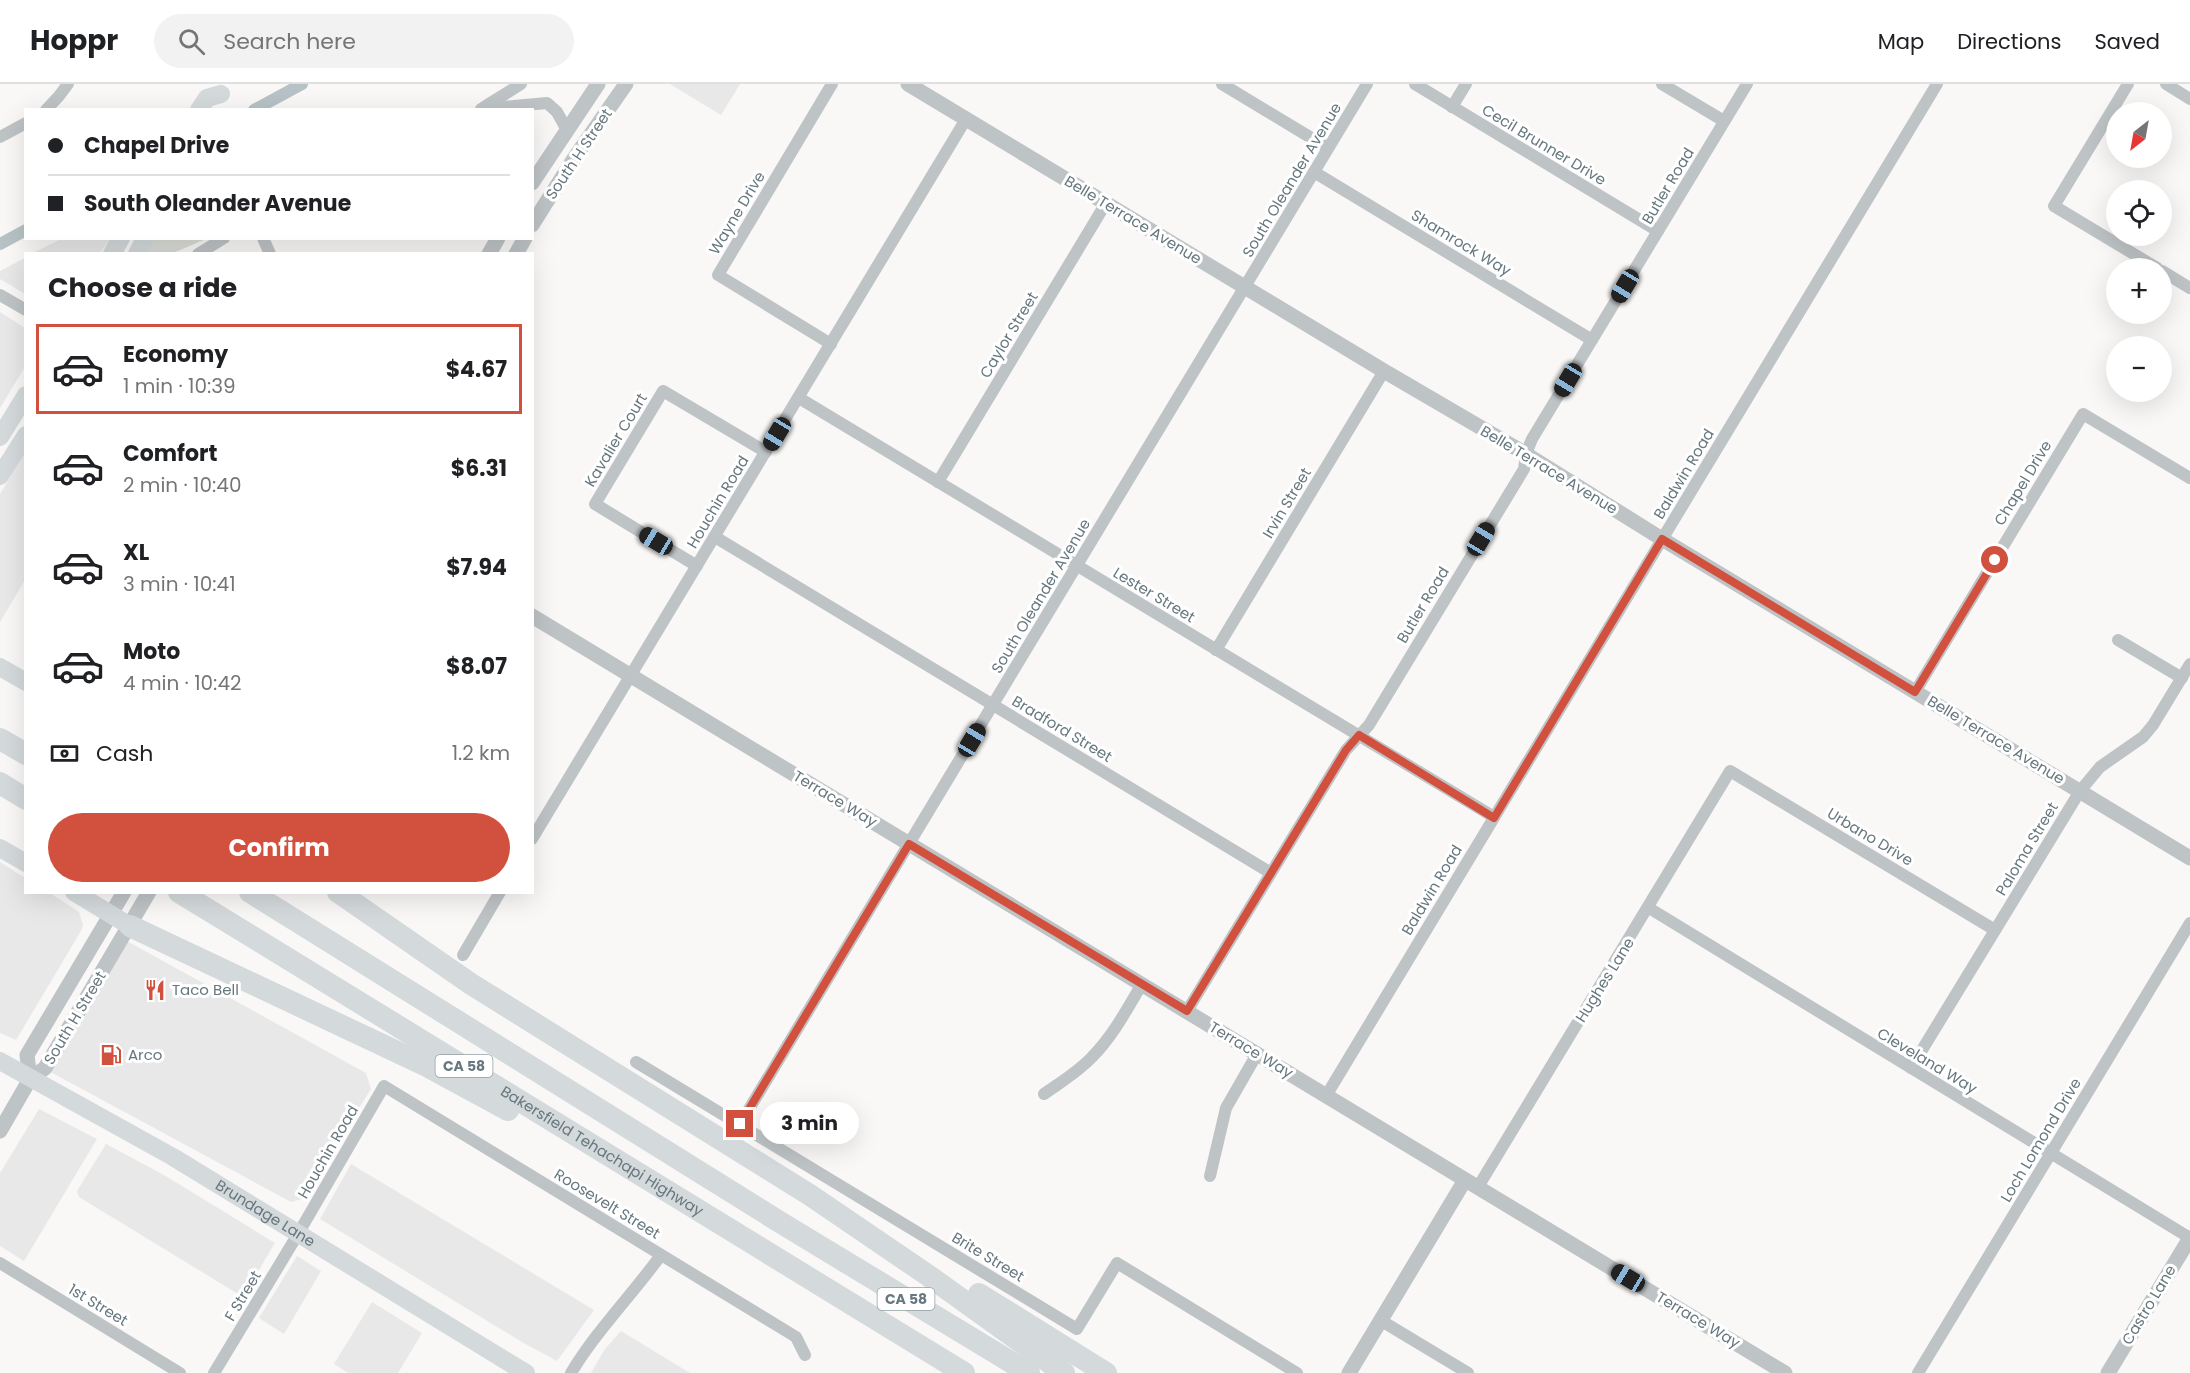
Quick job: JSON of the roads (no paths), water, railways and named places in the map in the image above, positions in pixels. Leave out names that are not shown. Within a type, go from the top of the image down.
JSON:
[{"type":"highway","points":[[0,739],[24,753]]},
{"type":"highway","points":[[0,783],[24,798]]},
{"type":"highway","name":"Bakersfield Tehachapi Highway","points":[[182,894],[964,1373]]},
{"type":"highway","name":"Bakersfield Tehachapi Highway","points":[[253,894],[783,1224]]},
{"type":"highway","points":[[341,894],[480,990],[810,1195],[919,1269],[1064,1373]]},
{"type":"highway","points":[[126,916],[427,1066],[749,1240]]},
{"type":"highway","points":[[810,1195],[878,1232],[1106,1373]]},
{"type":"highway","points":[[783,1224],[1048,1373]]},
{"type":"highway","name":"CA 58","points":[[783,1224],[1029,1373]]},
{"type":"main road","points":[[200,108],[207,98],[223,96]]},
{"type":"main road","points":[[0,460],[3,448],[1,433],[24,398]]},
{"type":"main road","points":[[0,476],[24,437],[22,425],[24,422]]},
{"type":"main road","points":[[0,667],[24,681]]},
{"type":"main road","points":[[0,848],[24,862]]},
{"type":"main road","points":[[78,894],[126,916]]},
{"type":"main road","name":"Brundage Lane","points":[[0,1061],[137,1136],[526,1373]]},
{"type":"street","points":[[48,108],[68,84]]},
{"type":"street","points":[[482,108],[521,84]]},
{"type":"street","name":"South H Street","points":[[534,180],[598,84]]},
{"type":"street","name":"South H Street","points":[[534,222],[575,157],[626,84]]},
{"type":"street","name":"Wayne Drive","points":[[831,344],[718,275],[832,84]]},
{"type":"street","name":"Belle Terrace Avenue","points":[[908,84],[1526,454],[1662,539],[2190,858]]},
{"type":"street","points":[[1222,84],[1328,148]]},
{"type":"street","name":"South Oleander Avenue","points":[[740,1124],[1367,84]]},
{"type":"street","name":"Cecil Brunner Drive","points":[[1415,84],[1658,231]]},
{"type":"street","points":[[1452,107],[1466,84]]},
{"type":"street","points":[[1662,84],[1724,122]]},
{"type":"street","name":"Butler Road","points":[[1187,1011],[1346,750],[1369,725],[1524,469],[1526,454],[1532,439],[1747,84]]},
{"type":"street","name":"Baldwin Road","points":[[1326,1096],[1937,84]]},
{"type":"street","points":[[2128,84],[2054,206],[2140,258]]},
{"type":"street","points":[[2166,84],[2190,99]]},
{"type":"street","points":[[491,108],[547,103],[557,112],[567,130]]},
{"type":"street","name":"Houchin Road","points":[[534,836],[966,120]]},
{"type":"street","points":[[0,136],[24,124]]},
{"type":"street","name":"Shamrock Way","points":[[1314,172],[1592,340]]},
{"type":"street","name":"Caylor Street","points":[[938,482],[1106,203]]},
{"type":"street","points":[[201,252],[221,240]]},
{"type":"street","points":[[2172,277],[2190,288]]},
{"type":"street","points":[[0,295],[24,309]]},
{"type":"street","name":"Irvin Street","points":[[1216,650],[1384,371]]},
{"type":"street","name":"Kavalier Court","points":[[697,566],[595,504],[663,391],[766,452]]},
{"type":"street","name":"Lester Street","points":[[799,398],[1494,818]]},
{"type":"street","name":"Chapel Drive","points":[[1915,692],[2083,414],[2190,478]]},
{"type":"street","name":"Bradford Street","points":[[715,537],[1271,873]]},
{"type":"street","name":"Terrace Way","points":[[534,617],[1785,1373]]},
{"type":"street","points":[[2118,640],[2182,678]]},
{"type":"street","name":"Paloma Street","points":[[1911,1068],[2080,791],[2100,767],[2143,737],[2153,725],[2190,664]]},
{"type":"street","name":"Hughes Lane","points":[[1349,1373],[1380,1320],[1472,1183],[1649,908],[1730,771]]},
{"type":"street","name":"Urbano Drive","points":[[1730,771],[1995,930]]},
{"type":"street","name":"South H Street","points":[[122,895],[126,916],[45,1068],[30,1079],[27,1055],[126,916],[147,894]]},
{"type":"street","points":[[463,955],[499,894]]},
{"type":"street","name":"Cleveland Way","points":[[1649,908],[2190,1238]]},
{"type":"street","name":"Loch Lomond Drive","points":[[1918,1373],[2190,923]]},
{"type":"street","points":[[1044,1094],[1079,1070],[1093,1056],[1108,1039],[1142,984]]},
{"type":"street","points":[[1210,1176],[1226,1108],[1257,1054]]},
{"type":"street","name":"Brite Street","points":[[636,1062],[1077,1329],[1116,1263],[1297,1373]]},
{"type":"street","points":[[0,1131],[30,1079]]},
{"type":"street","name":"Houchin Road","points":[[298,1234],[384,1086]]},
{"type":"street","name":"Roosevelt Street","points":[[384,1086],[796,1337],[805,1355]]},
{"type":"street","name":"F Street","points":[[214,1373],[298,1234]]},
{"type":"street","name":"Castro Lane","points":[[2108,1373],[2190,1238]]},
{"type":"street","points":[[571,1373],[596,1336],[640,1285],[662,1255]]},
{"type":"street","name":"1st Street","points":[[0,1263],[180,1373]]},
{"type":"street","points":[[1380,1320],[1468,1373]]},
{"type":"waterway","points":[[258,108],[302,84]]},
{"type":"waterway","points":[[0,244],[24,231]]},
{"type":"place","name":"Taco Bell","points":[[155,990]]},
{"type":"place","name":"Arco","points":[[111,1055]]}]
